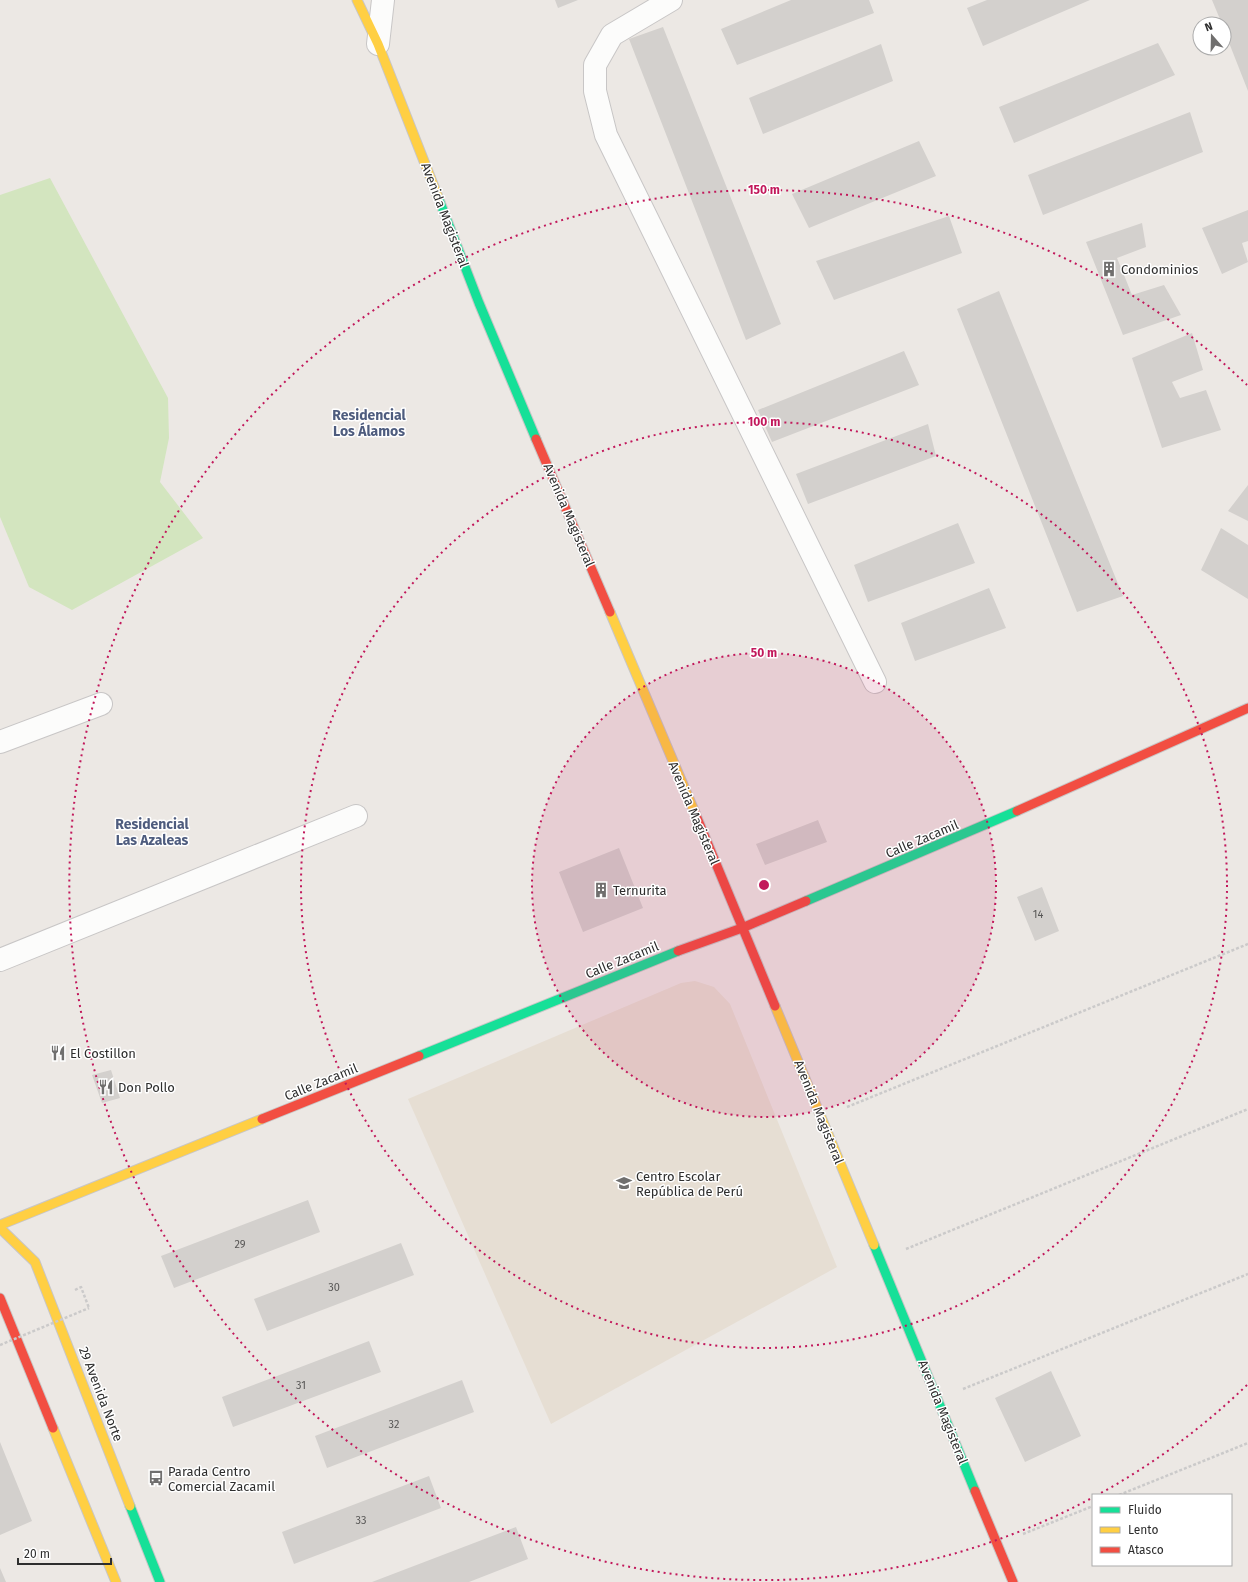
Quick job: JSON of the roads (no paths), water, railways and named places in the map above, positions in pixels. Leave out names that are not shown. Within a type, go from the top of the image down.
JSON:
[{"type":"street","name":"Avenida Magisteral","points":[[357,0],[378,44],[482,311],[742,928],[1013,1582]]},
{"type":"street","name":"Avenida Magisteral","points":[[378,44],[383,0]]},
{"type":"street","points":[[671,0],[612,35],[595,65],[595,91],[606,135],[875,682]]},
{"type":"street","points":[[0,742],[101,704]]},
{"type":"street","name":"Calle Zacamil","points":[[0,1227],[693,945],[742,928],[943,844],[1248,708]]},
{"type":"street","points":[[0,960],[356,816]]},
{"type":"street","name":"29 Avenida Norte","points":[[0,1227],[35,1262],[160,1582]]},
{"type":"street","points":[[0,1298],[116,1582]]},
{"type":"place","name":"Condominios","points":[[1109,269]]},
{"type":"place","name":"Ternurita","points":[[601,890]]},
{"type":"place","name":"El Costillon","points":[[58,1053]]},
{"type":"place","name":"Don Pollo","points":[[106,1087]]},
{"type":"place","name":"Centro Escolar República de Perú","points":[[624,1183]]},
{"type":"place","name":"Parada Centro Comercial Zacamil","points":[[156,1478]]},
{"type":"district","name":"Residencial Los Álamos","points":[[369,424]]},
{"type":"district","name":"Residencial Las Azaleas","points":[[152,832]]}]
